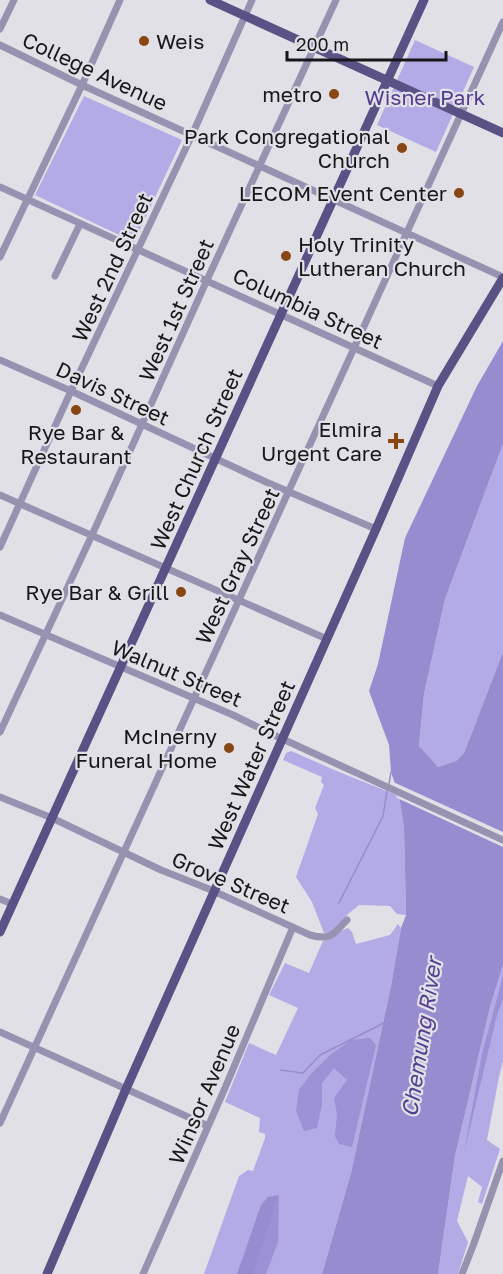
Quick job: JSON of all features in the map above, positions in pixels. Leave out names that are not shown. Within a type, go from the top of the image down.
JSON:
[{"type":"main road","points":[[210,0],[503,133]]},
{"type":"main road","name":"West Church Street","points":[[0,932],[424,0]]},
{"type":"main road","name":"West Water Street","points":[[47,1274],[126,1089],[438,386],[503,278]]},
{"type":"street","points":[[0,29],[14,0]]},
{"type":"street","points":[[0,257],[120,0]]},
{"type":"street","name":"West 2nd Street","points":[[0,547],[192,135],[252,0]]},
{"type":"street","name":"West 1st Street","points":[[0,732],[336,0]]},
{"type":"street","name":"West Gray Street","points":[[0,1123],[503,22]]},
{"type":"street","name":"College Avenue","points":[[0,45],[82,85],[503,278]]},
{"type":"street","name":"Columbia Street","points":[[0,187],[438,386]]},
{"type":"street","points":[[55,276],[80,224]]},
{"type":"street","name":"Davis Street","points":[[0,360],[215,459],[376,529]]},
{"type":"street","points":[[0,495],[327,639]]},
{"type":"street","name":"Walnut Street","points":[[0,615],[194,698],[503,840]]},
{"type":"street","name":"Grove Street","points":[[0,797],[52,818],[123,853],[310,935],[323,939],[333,935],[347,920]]},
{"type":"street","points":[[0,899],[12,904]]},
{"type":"street","name":"Winsor Avenue","points":[[143,1274],[293,927]]},
{"type":"street","points":[[0,1032],[208,1126]]},
{"type":"street","points":[[462,1274],[503,1161]]},
{"type":"green space","name":"Wisner Park","points":[[415,40],[474,67],[436,152],[377,125]]},
{"type":"green space","points":[[84,96],[182,140],[134,242],[35,195]]},
{"type":"green space","points":[[503,444],[503,652],[464,753],[456,761],[438,767],[419,747],[424,694],[445,599]]},
{"type":"green space","points":[[291,751],[399,796],[404,827],[406,915],[397,914],[390,906],[359,905],[332,933],[324,933],[312,902],[296,877],[318,814],[315,808],[324,785],[321,782],[322,777],[283,760],[286,753]]},
{"type":"green space","points":[[398,924],[401,928],[391,986],[351,1173],[322,1274],[204,1274],[239,1176],[248,1170],[253,1171],[265,1138],[265,1134],[259,1132],[260,1118],[225,1102],[249,1043],[276,1055],[298,1008],[269,995],[285,963],[309,973],[323,941],[341,931],[348,928],[356,944],[390,935]]},
{"type":"green space","points":[[503,965],[503,1061],[487,1140],[500,1149],[482,1204],[478,1202],[482,1187],[468,1176],[457,1221],[468,1242],[458,1274],[438,1274],[455,1156],[490,1007]]},
{"type":"shaded area","points":[[503,976],[503,999],[497,1015],[464,1153],[482,1054]]},
{"type":"shaded area","points":[[370,1038],[376,1045],[352,1147],[339,1144],[335,1136],[337,1114],[334,1098],[347,1080],[334,1068],[322,1083],[322,1105],[317,1128],[304,1131],[296,1111],[299,1090],[330,1055],[351,1040]]},
{"type":"shaded area","points":[[279,1195],[278,1242],[266,1274],[254,1274]]},
{"type":"water","name":"Chemung River","points":[[503,341],[503,444],[445,599],[424,694],[419,746],[438,767],[456,761],[464,753],[503,652],[503,965],[490,1007],[455,1156],[438,1274],[322,1274],[351,1173],[401,928],[406,915],[404,827],[399,796],[391,772],[389,745],[369,691],[378,664],[405,538],[477,386]]},
{"type":"water","points":[[279,1195],[254,1274],[237,1274],[261,1205],[268,1197]]},
{"type":"pier","points":[[391,781],[503,832],[503,847],[397,798]]},
{"type":"waterway","points":[[389,784],[391,772]]},
{"type":"waterway","points":[[339,903],[383,816],[387,791]]},
{"type":"waterway","points":[[281,1070],[303,1073],[320,1055],[384,1023]]},
{"type":"place","name":"Weis","points":[[144,41]]},
{"type":"place","name":"metro","points":[[334,94]]},
{"type":"place","name":"Park Congregational Church","points":[[402,148]]},
{"type":"place","name":"LECOM Event Center","points":[[459,193]]},
{"type":"place","name":"Holy Trinity Lutheran Church","points":[[286,256]]},
{"type":"place","name":"Rye Bar & Restaurant","points":[[76,410]]},
{"type":"place","name":"Elmira Urgent Care","points":[[396,441]]},
{"type":"place","name":"Rye Bar & Grill","points":[[181,592]]},
{"type":"place","name":"McInerny Funeral Home","points":[[229,748]]}]
